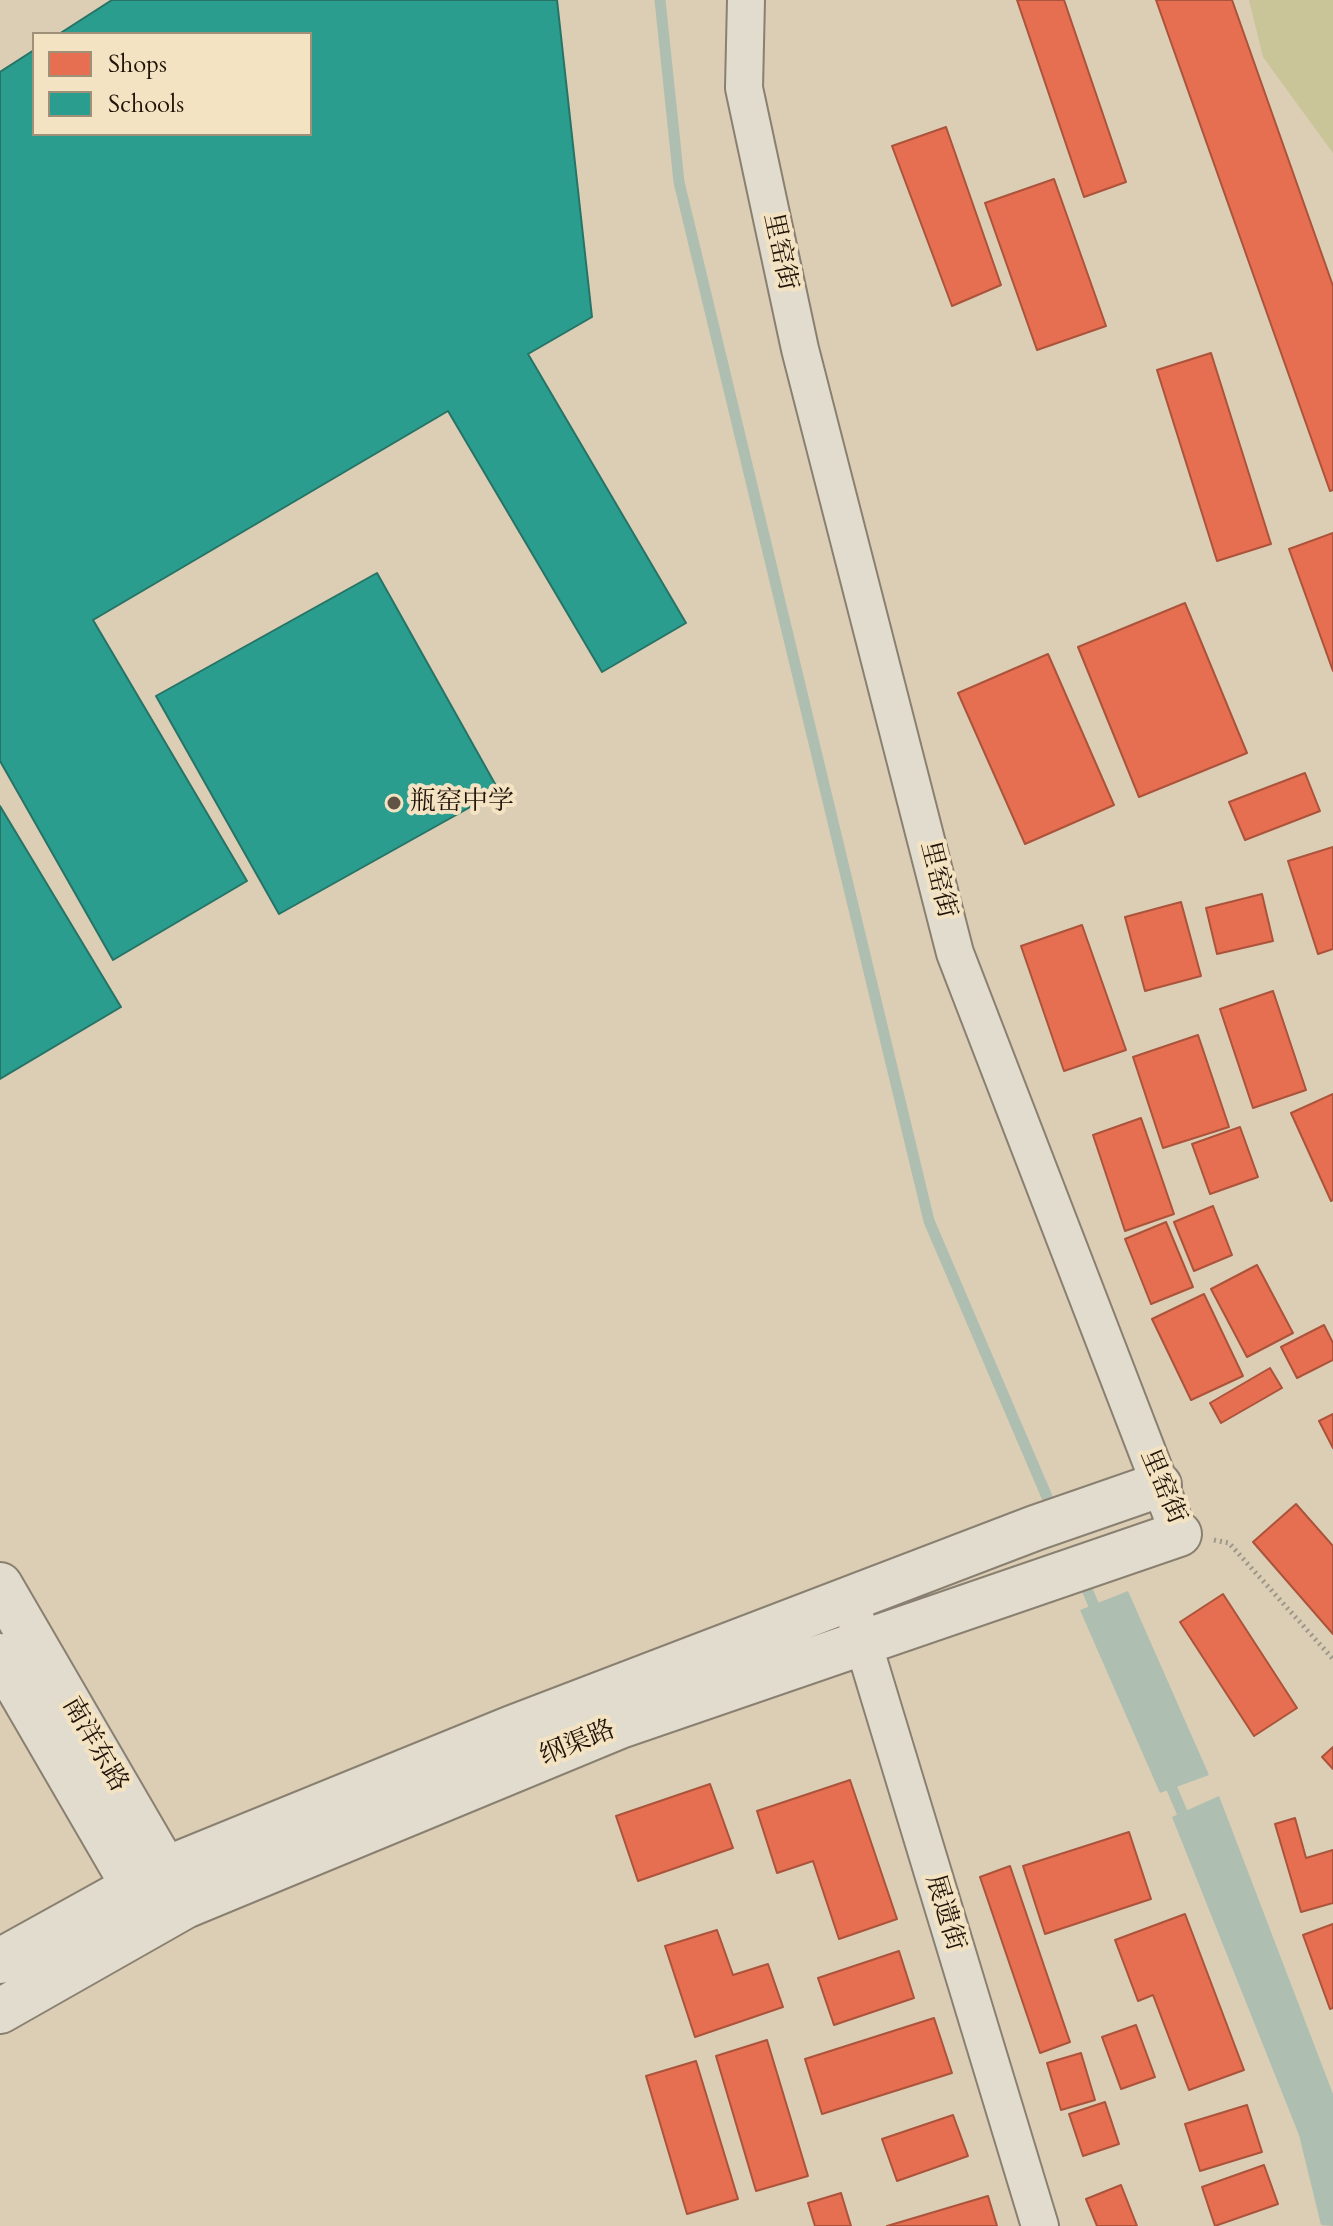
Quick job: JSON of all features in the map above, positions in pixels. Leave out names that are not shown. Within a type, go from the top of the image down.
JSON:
[{"type":"street","name":"里窑街","points":[[746,0],[744,88],[800,349],[955,953],[1179,1534]]},
{"type":"street","name":"纲渠路","points":[[0,1961],[512,1728],[1035,1528],[1159,1485]]},
{"type":"street","name":"纲渠路","points":[[0,2011],[146,1926],[161,1887],[1179,1534]]},
{"type":"street","name":"南洋东路","points":[[0,1585],[161,1887]]},
{"type":"street","name":"展遗街","points":[[850,1599],[1040,2226]]},
{"type":"street","name":"南洋东路","points":[[0,1656],[161,1887]]},
{"type":"path","name":"里窑街","points":[[1179,1534],[1229,1543],[1333,1659]]},
{"type":"shaded area","points":[[1249,0],[1333,0],[1333,153],[1263,57]]},
{"type":"shaded area","points":[[1128,1591],[1209,1775],[1160,1793],[1080,1610]]},
{"type":"shaded area","points":[[1219,1796],[1333,2094],[1333,2226],[1321,2225],[1299,2135],[1172,1817]]},
{"type":"building: Shops","points":[[1017,0],[1064,0],[1126,182],[1084,197]]},
{"type":"building: Shops","points":[[1156,0],[1232,0],[1333,286],[1333,490],[1330,491]]},
{"type":"building: Shops","points":[[946,127],[1001,285],[952,306],[892,146]]},
{"type":"building: Shops","points":[[1054,179],[1106,326],[1037,350],[985,203]]},
{"type":"building: Shops","points":[[1211,353],[1271,544],[1217,561],[1157,370]]},
{"type":"building: Shops","points":[[1333,533],[1333,671],[1289,549]]},
{"type":"building: Shops","points":[[1185,603],[1247,753],[1139,797],[1078,647]]},
{"type":"building: Shops","points":[[1048,654],[1114,805],[1025,844],[958,693]]},
{"type":"building: Shops","points":[[1305,773],[1320,811],[1245,840],[1229,802]]},
{"type":"building: Shops","points":[[1333,847],[1333,949],[1318,954],[1288,861]]},
{"type":"building: Shops","points":[[1262,894],[1273,941],[1217,954],[1206,908]]},
{"type":"building: Shops","points":[[1181,902],[1201,976],[1145,991],[1125,917]]},
{"type":"building: Shops","points":[[1082,925],[1126,1050],[1064,1071],[1021,946]]},
{"type":"building: Shops","points":[[1273,991],[1306,1090],[1253,1108],[1220,1009]]},
{"type":"building: Shops","points":[[1198,1035],[1229,1127],[1163,1148],[1133,1057]]},
{"type":"building: Shops","points":[[1333,1094],[1333,1200],[1331,1201],[1291,1113]]},
{"type":"building: Shops","points":[[1141,1118],[1174,1214],[1125,1231],[1093,1135]]},
{"type":"building: Shops","points":[[1240,1127],[1258,1177],[1210,1194],[1192,1144]]},
{"type":"building: Shops","points":[[1213,1206],[1232,1255],[1194,1271],[1174,1222]]},
{"type":"building: Shops","points":[[1166,1222],[1193,1287],[1151,1304],[1125,1239]]},
{"type":"building: Shops","points":[[1257,1265],[1293,1333],[1247,1357],[1211,1289]]},
{"type":"building: Shops","points":[[1204,1294],[1243,1376],[1191,1400],[1152,1319]]},
{"type":"building: Shops","points":[[1324,1325],[1333,1343],[1333,1360],[1297,1378],[1281,1347]]},
{"type":"building: Shops","points":[[1270,1368],[1282,1388],[1221,1423],[1210,1403]]},
{"type":"building: Shops","points":[[1333,1414],[1333,1448],[1319,1421]]},
{"type":"building: Shops","points":[[1296,1504],[1333,1546],[1333,1634],[1253,1542]]},
{"type":"building: Shops","points":[[1223,1594],[1297,1708],[1254,1736],[1180,1622]]},
{"type":"building: Shops","points":[[1333,1747],[1333,1769],[1322,1757]]},
{"type":"building: Shops","points":[[850,1780],[897,1919],[839,1939],[813,1861],[777,1873],[757,1811]]},
{"type":"building: Shops","points":[[710,1784],[733,1848],[638,1881],[616,1816]]},
{"type":"building: Shops","points":[[1295,1818],[1306,1858],[1333,1850],[1333,1903],[1301,1912],[1275,1824]]},
{"type":"building: Shops","points":[[1129,1832],[1151,1899],[1045,1934],[1023,1866]]},
{"type":"building: Shops","points":[[1010,1866],[1070,2042],[1040,2053],[980,1877]]},
{"type":"building: Shops","points":[[1185,1914],[1244,2070],[1189,2090],[1153,1995],[1138,2001],[1115,1940]]},
{"type":"building: Shops","points":[[1333,1924],[1333,2008],[1330,2009],[1303,1935]]},
{"type":"building: Shops","points":[[717,1930],[733,1975],[768,1964],[783,2007],[695,2037],[665,1946]]},
{"type":"building: Shops","points":[[899,1951],[914,1998],[834,2025],[818,1978]]},
{"type":"building: Shops","points":[[934,2018],[952,2073],[822,2114],[805,2059]]},
{"type":"building: Shops","points":[[1136,2025],[1155,2077],[1121,2089],[1102,2037]]},
{"type":"building: Shops","points":[[767,2040],[808,2176],[756,2191],[716,2056]]},
{"type":"building: Shops","points":[[1081,2053],[1095,2100],[1061,2110],[1047,2063]]},
{"type":"building: Shops","points":[[696,2061],[738,2199],[687,2214],[646,2076]]},
{"type":"building: Shops","points":[[1105,2102],[1119,2144],[1083,2156],[1069,2114]]},
{"type":"building: Shops","points":[[1247,2105],[1262,2152],[1200,2171],[1185,2124]]},
{"type":"building: Shops","points":[[953,2115],[968,2156],[897,2181],[882,2139]]},
{"type":"building: Shops","points":[[1264,2165],[1278,2204],[1215,2226],[1202,2187]]},
{"type":"building: Shops","points":[[1121,2185],[1137,2226],[1097,2226],[1086,2199]]},
{"type":"building: Shops","points":[[841,2193],[851,2226],[815,2226],[808,2203]]},
{"type":"building: Shops","points":[[988,2196],[997,2226],[887,2226]]},
{"type":"building: Schools","points":[[112,0],[557,0],[592,317],[528,354],[686,623],[602,672],[448,411],[93,620],[247,881],[113,960],[0,761],[0,72],[32,51],[32,136],[312,136],[312,32],[62,32]]},
{"type":"building: Schools","points":[[377,573],[499,791],[279,914],[156,696]]},
{"type":"building: Schools","points":[[0,806],[121,1007],[0,1079]]},
{"type":"waterway","points":[[660,0],[679,182],[929,1221],[1053,1511]]},
{"type":"waterway","points":[[1081,1575],[1099,1618]]},
{"type":"waterway","points":[[1167,1777],[1187,1824]]},
{"type":"place","name":"瓶窑中学","points":[[394,803]]}]
